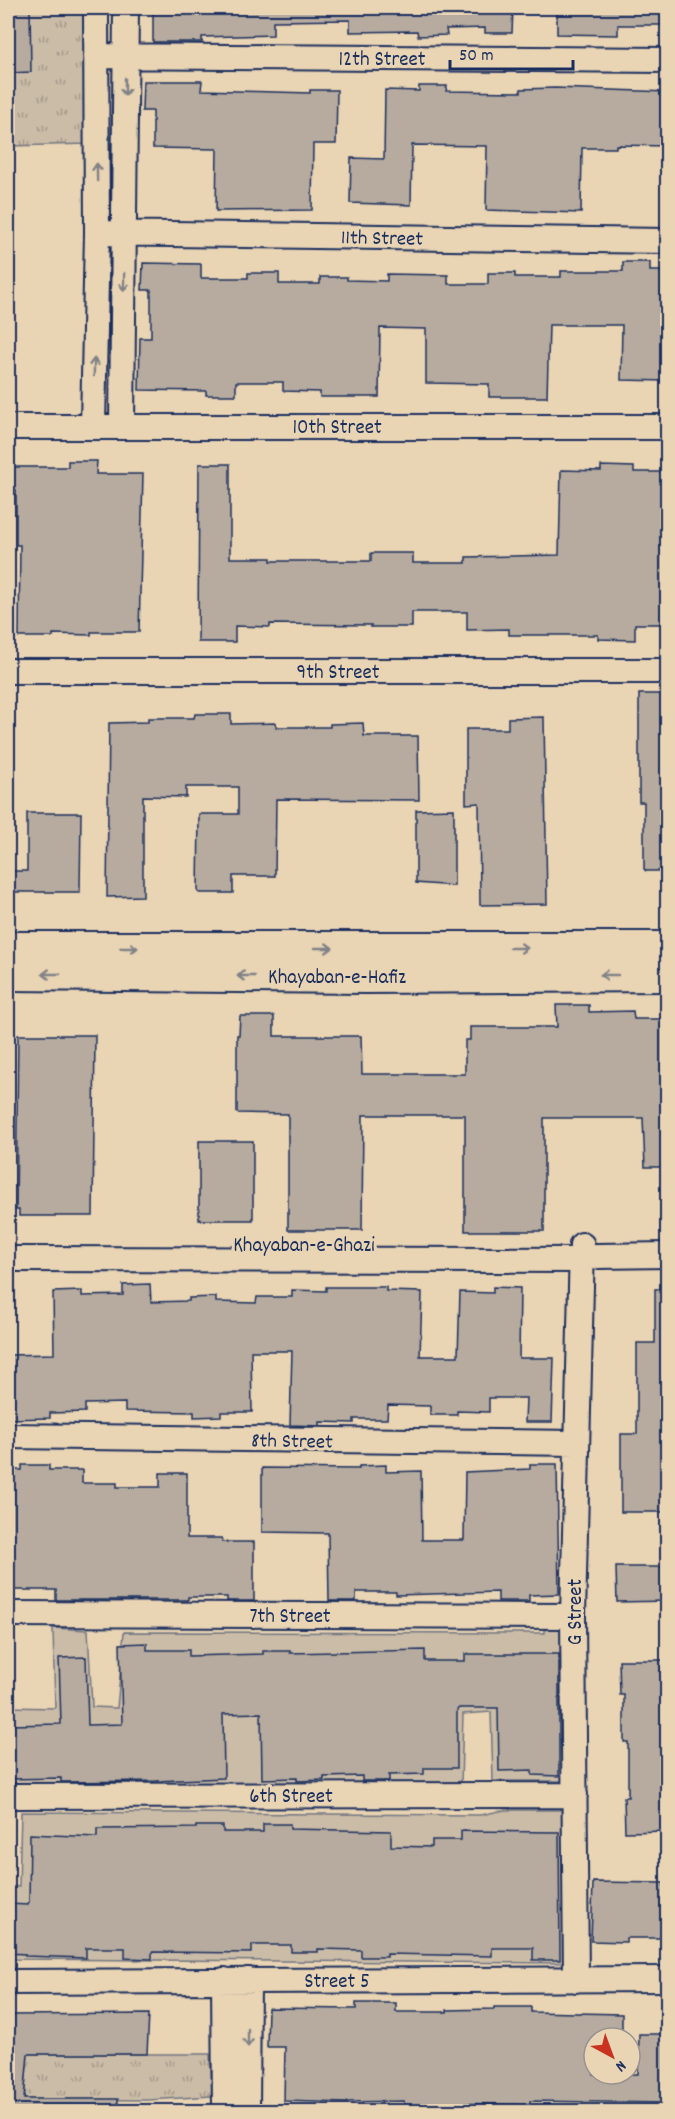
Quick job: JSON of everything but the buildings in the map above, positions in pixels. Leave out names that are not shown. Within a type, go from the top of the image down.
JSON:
[{"type":"main road","name":"Khayaban-e-Hafiz","points":[[8,948],[668,975]]},
{"type":"main road","name":"Khayaban-e-Hafiz","points":[[8,974],[367,963],[668,948]]},
{"type":"street","points":[[93,425],[97,233],[96,8]]},
{"type":"street","points":[[122,425],[126,8]]},
{"type":"street","name":"12th Street","points":[[96,56],[668,60]]},
{"type":"street","name":"11th Street","points":[[97,233],[668,241]]},
{"type":"street","name":"10th Street","points":[[8,427],[93,425],[668,427]]},
{"type":"street","name":"9th Street","points":[[8,671],[668,671]]},
{"type":"street","name":"Khayaban-e-Ghazi","points":[[8,1244],[668,1255]]},
{"type":"street","name":"Khayaban-e-Ghazi","points":[[8,1259],[587,1254]]},
{"type":"street","name":"G Street","points":[[576,1980],[573,1616],[576,1443],[587,1254]]},
{"type":"street","name":"8th Street","points":[[8,1437],[576,1443]]},
{"type":"street","name":"7th Street","points":[[8,1614],[573,1616]]},
{"type":"street","name":"6th Street","points":[[8,1796],[575,1795]]},
{"type":"street","name":"Street 5","points":[[8,1982],[668,1979]]},
{"type":"street","points":[[224,1980],[225,2112]]},
{"type":"street","points":[[247,2112],[248,1980]]},
{"type":"green space","points":[[8,8],[90,8],[88,144],[8,146]]},
{"type":"green space","points":[[545,1626],[561,1628],[568,1639],[568,1781],[493,1781],[491,1712],[463,1714],[461,1784],[8,1783],[8,1707],[55,1708],[53,1628],[88,1630],[92,1707],[117,1708],[124,1632],[545,1633]]},
{"type":"green space","points":[[505,1810],[564,1810],[565,1963],[8,1959],[8,1886],[19,1887],[21,1812],[480,1815]]},
{"type":"green space","points":[[28,2054],[210,2054],[212,2096],[148,2100],[24,2099]]}]
